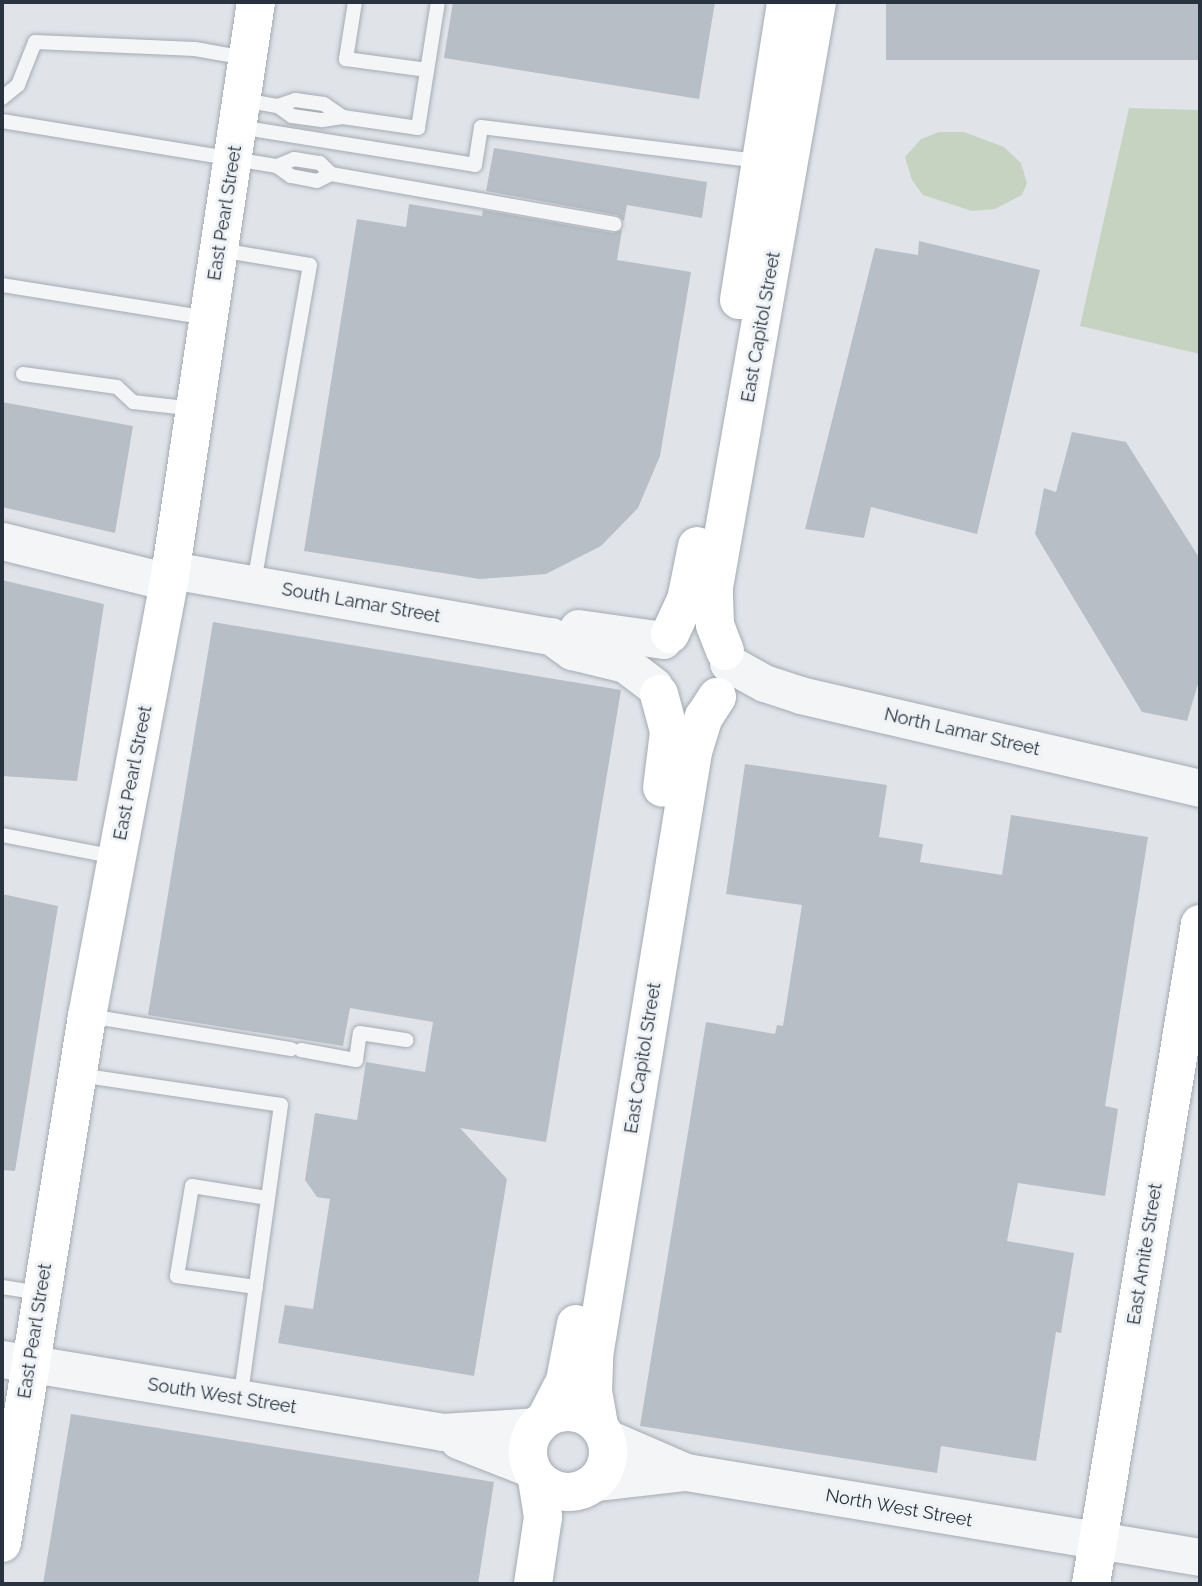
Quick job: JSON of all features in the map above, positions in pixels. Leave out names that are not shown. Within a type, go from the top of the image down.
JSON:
[{"type":"main road","name":"East Pearl Street","points":[[2,1543],[15,1361],[40,1293],[87,1016],[170,576],[219,250],[247,123],[247,58],[256,2]]},
{"type":"main road","name":"East Capitol Street","points":[[666,637],[691,577],[786,2]]},
{"type":"main road","name":"East Capitol Street","points":[[602,1431],[593,1392],[595,1350],[693,752],[723,671],[715,625],[714,587],[817,2]]},
{"type":"main road","points":[[696,630],[708,634],[723,671],[695,708],[682,708],[657,690],[652,655],[666,637],[696,630]]},
{"type":"main road","name":"East Capitol Street","points":[[542,1422],[565,1381],[571,1352],[666,765],[669,732],[657,690]]},
{"type":"main road","name":"East Amite Street","points":[[1091,1584],[1200,924]]},
{"type":"main road","points":[[533,1584],[544,1517],[528,1452],[542,1422],[575,1413],[602,1431],[608,1460],[591,1485],[566,1538],[558,1584]]},
{"type":"main road","points":[[535,1473],[561,1492],[591,1485]]},
{"type":"street","name":"South Lamar Street","points":[[2,541],[170,576],[253,584],[551,635],[575,628],[666,637]]},
{"type":"street","name":"South Lamar Street","points":[[551,635],[572,651],[625,664],[657,690]]},
{"type":"street","name":"North Lamar Street","points":[[723,671],[800,695],[1200,789]]},
{"type":"street","name":"South West Street","points":[[15,1361],[442,1432],[542,1422]]},
{"type":"street","name":"North West Street","points":[[602,1431],[686,1472],[1200,1557]]},
{"type":"street","name":"South West Street","points":[[442,1432],[535,1473]]},
{"type":"street","points":[[591,1485],[686,1472]]},
{"type":"lane","points":[[355,2],[346,59],[427,70]]},
{"type":"lane","points":[[2,121],[247,123],[292,116],[322,120],[343,117],[418,128],[438,2]]},
{"type":"lane","points":[[2,98],[18,85],[36,42],[195,50],[247,58]]},
{"type":"lane","points":[[247,123],[475,165],[481,127],[761,161]]},
{"type":"lane","points":[[247,123],[277,166],[294,159],[320,163],[331,174],[615,224]]},
{"type":"lane","points":[[219,250],[310,265],[253,584]]},
{"type":"lane","points":[[2,285],[209,318]]},
{"type":"lane","points":[[23,374],[117,387],[133,402],[195,409]]},
{"type":"lane","points":[[2,835],[117,857]]},
{"type":"lane","points":[[87,1016],[356,1060],[360,1033],[406,1040]]},
{"type":"lane","points":[[77,1074],[281,1105],[240,1400]]},
{"type":"lane","points":[[256,1287],[177,1276],[192,1186],[268,1198]]},
{"type":"lane","points":[[2,1287],[40,1293]]},
{"type":"green space","points":[[1129,108],[1200,110],[1200,354],[1080,326]]},
{"type":"green space","points":[[939,132],[964,132],[1004,147],[1021,163],[1027,183],[1022,195],[995,209],[972,211],[923,195],[912,180],[905,157],[921,139]]},
{"type":"building","points":[[453,2],[715,2],[699,99],[444,58]]},
{"type":"building","points":[[886,2],[1200,2],[1200,60],[886,60]]},
{"type":"building","points":[[494,148],[707,182],[702,218],[627,205],[624,221],[617,215],[486,191]]},
{"type":"building","points":[[409,204],[482,216],[483,210],[613,233],[622,230],[617,260],[691,272],[660,456],[638,508],[601,546],[546,574],[480,579],[304,551],[357,219],[406,227]]},
{"type":"building","points":[[919,241],[1040,270],[977,534],[871,507],[864,538],[805,529],[875,248],[918,255]]},
{"type":"building","points":[[2,402],[133,426],[115,533],[2,507]]},
{"type":"building","points":[[1072,432],[1126,442],[1200,559],[1200,677],[1187,721],[1142,712],[1035,534],[1044,488],[1056,492]]},
{"type":"building","points":[[2,580],[104,604],[77,781],[2,776]]},
{"type":"building","points":[[213,622],[621,690],[546,1142],[460,1128],[507,1179],[474,1376],[278,1343],[285,1305],[313,1309],[330,1199],[317,1197],[305,1180],[315,1113],[357,1120],[366,1062],[425,1072],[433,1022],[350,1008],[343,1046],[148,1015]]},
{"type":"building","points":[[745,764],[887,785],[879,837],[923,844],[920,862],[1002,875],[1011,815],[1148,837],[1105,1106],[1118,1109],[1105,1196],[1018,1183],[1007,1241],[1074,1253],[1061,1333],[1056,1332],[1036,1461],[941,1446],[937,1473],[640,1426],[706,1022],[775,1034],[777,1025],[783,1026],[802,905],[726,894]]},
{"type":"building","points":[[2,894],[58,906],[15,1171],[2,1170]]},
{"type":"building","points":[[71,1414],[494,1482],[478,1584],[43,1584]]}]
